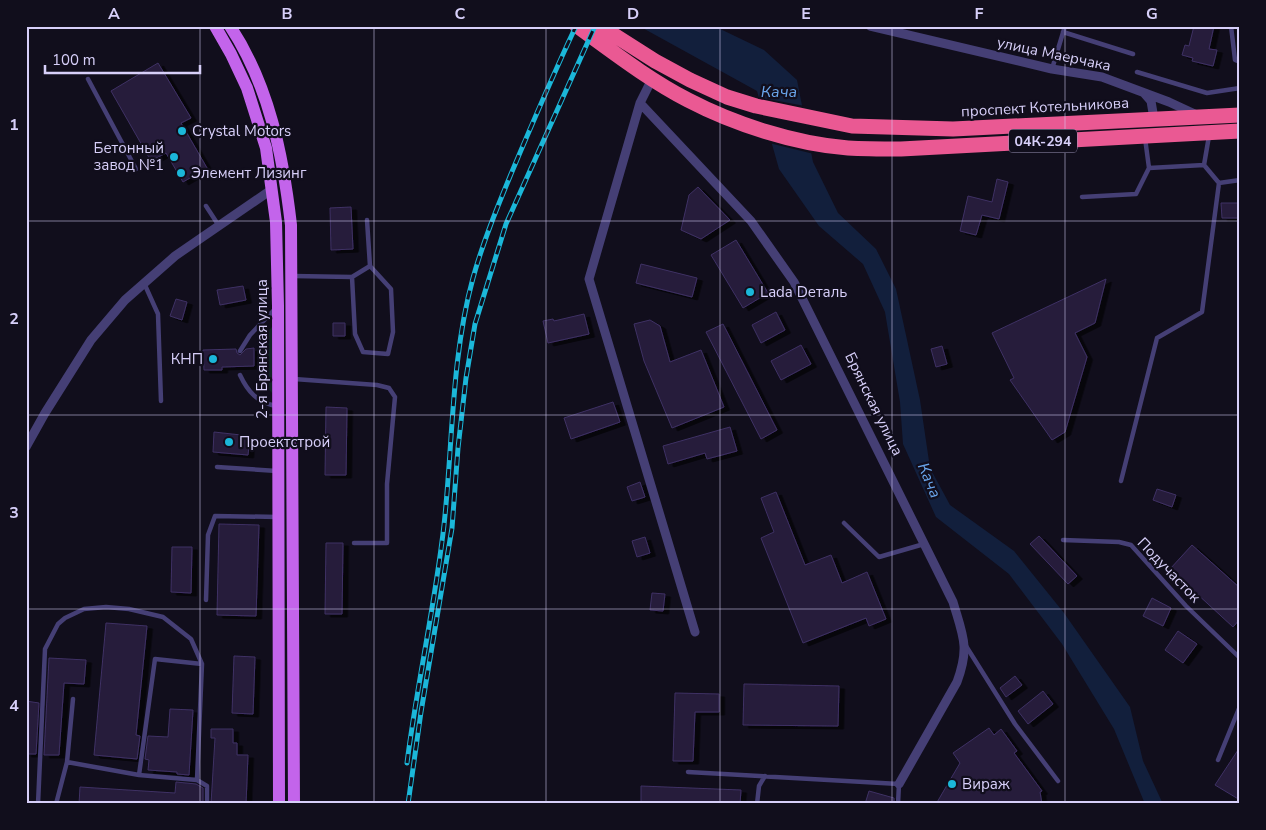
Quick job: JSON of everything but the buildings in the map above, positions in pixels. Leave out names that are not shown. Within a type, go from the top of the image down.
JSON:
[{"type":"highway","points":[[577,26],[652,79]]},
{"type":"highway","name":"проспект Котельникова","points":[[600,26],[655,62],[727,97],[756,106],[852,126],[953,129],[1240,115]]},
{"type":"highway","name":"04К-294","points":[[652,79],[694,103],[752,128],[820,144],[847,148],[901,149],[1240,131]]},
{"type":"main road","name":"2-я Брянская улица","points":[[215,26],[247,88],[266,148],[276,222],[279,471],[279,804]]},
{"type":"main road","name":"2-я Брянская улица","points":[[230,26],[251,60],[273,122],[286,182],[291,225],[294,804]]},
{"type":"street","name":"улица Маерчака","points":[[870,26],[1052,69],[1102,77],[1142,91],[1202,117]]},
{"type":"street","points":[[652,79],[640,103],[589,279],[695,632]]},
{"type":"street","points":[[1142,91],[1151,101],[1154,119]]},
{"type":"street","name":"Брянская улица","points":[[640,103],[751,221],[794,282],[953,602],[965,645],[963,666],[957,682],[899,784]]},
{"type":"street","points":[[26,447],[45,413],[92,340],[125,300],[175,256],[271,190]]},
{"type":"lane","points":[[1052,69],[1065,26]]},
{"type":"lane","points":[[1231,26],[1235,60],[1240,62]]},
{"type":"lane","points":[[1063,32],[1133,54]]},
{"type":"lane","points":[[1137,72],[1206,93],[1240,88]]},
{"type":"lane","points":[[88,78],[136,169]]},
{"type":"lane","points":[[1204,165],[1210,133]]},
{"type":"lane","points":[[1082,197],[1136,194],[1149,168],[1145,136]]},
{"type":"lane","points":[[1149,168],[1204,165]]},
{"type":"lane","points":[[1121,480],[1157,338],[1202,312],[1219,182],[1204,165]]},
{"type":"lane","points":[[1219,182],[1240,180]]},
{"type":"lane","points":[[206,206],[219,226]]},
{"type":"lane","points":[[352,278],[355,334],[363,352],[388,354],[393,332],[391,289],[370,266],[367,220]]},
{"type":"lane","points":[[292,276],[352,278],[370,266]]},
{"type":"lane","points":[[144,282],[158,314],[161,401]]},
{"type":"lane","points":[[240,351],[250,335],[278,306]]},
{"type":"lane","points":[[240,375],[246,388],[264,403],[278,407]]},
{"type":"lane","points":[[293,379],[377,385],[389,388],[395,397],[387,484],[387,543],[354,543]]},
{"type":"lane","points":[[217,467],[279,471]]},
{"type":"lane","points":[[206,600],[208,536],[215,516],[279,517]]},
{"type":"lane","points":[[844,523],[880,557],[924,544]]},
{"type":"lane","name":"Подучасток","points":[[1063,540],[1119,542],[1131,545],[1186,606],[1240,658]]},
{"type":"lane","points":[[38,804],[45,649],[58,624],[65,618],[84,609],[106,607],[129,609],[163,617],[191,639],[202,664],[198,780]]},
{"type":"lane","points":[[965,645],[1015,724],[1058,781]]},
{"type":"lane","points":[[139,775],[155,659],[202,664]]},
{"type":"lane","points":[[56,804],[67,762],[73,699]]},
{"type":"lane","points":[[1218,760],[1240,706]]},
{"type":"lane","points":[[67,762],[139,775],[198,780],[207,786],[207,804]]},
{"type":"lane","points":[[688,772],[899,784],[898,804]]},
{"type":"lane","points":[[757,804],[759,786],[766,776]]},
{"type":"shaded area","points":[[272,327],[272,393],[263,383],[262,338]]},
{"type":"water","name":"Кача","points":[[639,26],[714,26],[764,50],[797,80],[813,162],[838,213],[876,249],[896,289],[920,400],[930,468],[950,505],[1014,551],[1064,613],[1130,707],[1143,761],[1163,804],[1145,804],[1114,729],[1062,644],[1009,574],[936,517],[903,444],[900,402],[885,312],[863,264],[819,226],[779,169],[757,91]]},
{"type":"pier","points":[[757,97],[805,106],[814,154],[769,143]]},
{"type":"railway","points":[[407,763],[444,525],[460,339],[466,308],[473,278],[495,212],[576,26]]},
{"type":"railway","points":[[408,804],[421,712],[452,528],[458,448],[466,378],[475,324],[506,224],[595,26]]},
{"type":"place","name":"Crystal Motors","points":[[182,131]]},
{"type":"place","name":"Бетонный завод №1","points":[[174,157]]},
{"type":"place","name":"Элемент Лизинг","points":[[181,173]]},
{"type":"place","name":"Lada Dеталь","points":[[750,292]]},
{"type":"place","name":"КНП","points":[[213,359]]},
{"type":"place","name":"Проектстрой","points":[[229,442]]},
{"type":"place","name":"Вираж","points":[[952,784]]}]
